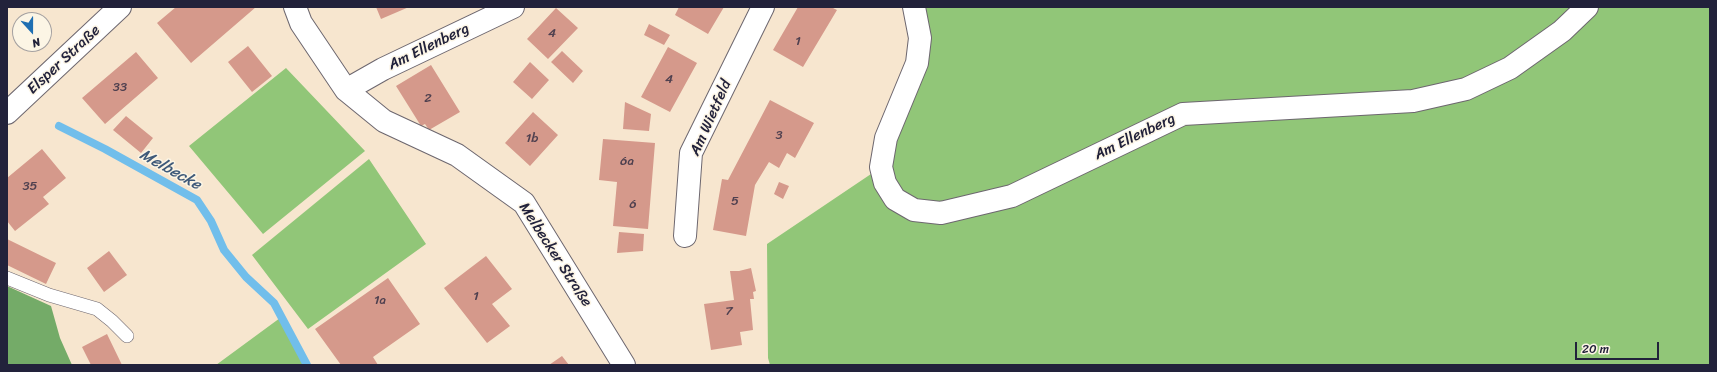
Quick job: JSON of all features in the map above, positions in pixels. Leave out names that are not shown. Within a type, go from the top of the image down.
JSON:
[{"type":"street","name":"Elsper Straße","points":[[7,113],[120,7]]},
{"type":"street","name":"Melbecker Straße","points":[[295,7],[301,23],[346,90],[384,121],[457,155],[524,203],[624,365]]},
{"type":"street","name":"Am Ellenberg","points":[[346,90],[383,69],[513,7]]},
{"type":"street","name":"Am Wietfeld","points":[[685,236],[691,154],[763,7]]},
{"type":"street","name":"Am Ellenberg","points":[[914,7],[920,38],[917,63],[886,138],[881,168],[885,183],[895,199],[914,210],[941,212],[1012,196],[1183,114],[1413,101],[1466,89],[1510,68],[1562,31],[1587,7]]},
{"type":"lane","points":[[7,278],[49,295],[97,309],[112,320],[127,336]]},
{"type":"green space","points":[[923,7],[1710,7],[1710,365],[770,365],[768,358],[767,244],[871,174],[890,164]]},
{"type":"green space","points":[[286,68],[365,151],[263,234],[189,146]]},
{"type":"green space","points":[[369,159],[426,244],[308,329],[252,255]]},
{"type":"green space","points":[[7,286],[51,306],[60,338],[72,365],[7,365]]},
{"type":"green space","points":[[280,318],[309,365],[216,365]]},
{"type":"building","points":[[176,7],[256,7],[191,63],[157,23]]},
{"type":"building","points":[[376,7],[409,7],[381,19]]},
{"type":"building","points":[[679,7],[724,7],[708,34],[675,15]]},
{"type":"building","points":[[798,7],[831,7],[837,10],[803,67],[773,50]]},
{"type":"building","points":[[556,8],[578,28],[548,59],[527,39]]},
{"type":"building","points":[[649,24],[670,35],[664,45],[644,35]]},
{"type":"building","points":[[248,46],[272,76],[252,92],[228,62]]},
{"type":"building","points":[[668,47],[697,63],[670,112],[641,97]]},
{"type":"building","points":[[562,51],[583,71],[573,83],[551,62]]},
{"type":"building","points":[[136,52],[158,78],[105,124],[82,98]]},
{"type":"building","points":[[530,62],[549,80],[532,99],[513,82]]},
{"type":"building","points":[[431,65],[460,112],[429,130],[425,124],[421,126],[396,86]]},
{"type":"building","points":[[770,100],[814,123],[795,158],[787,153],[779,168],[769,162],[755,185],[746,236],[713,230],[722,179],[728,180]]},
{"type":"building","points":[[625,102],[651,114],[649,131],[623,129]]},
{"type":"building","points":[[533,112],[558,135],[530,166],[505,143]]},
{"type":"building","points":[[126,116],[153,138],[141,153],[113,130]]},
{"type":"building","points":[[603,139],[655,143],[648,229],[613,226],[617,182],[599,180]]},
{"type":"building","points":[[42,149],[66,178],[43,197],[49,204],[15,231],[7,221],[7,178]]},
{"type":"building","points":[[779,182],[789,186],[783,199],[774,194]]},
{"type":"building","points":[[619,232],[644,234],[643,251],[617,253]]},
{"type":"building","points":[[7,239],[56,263],[46,284],[7,265]]},
{"type":"building","points":[[109,251],[127,275],[104,292],[87,268]]},
{"type":"building","points":[[486,256],[512,289],[492,304],[510,326],[487,343],[444,288]]},
{"type":"building","points":[[751,268],[756,291],[753,292],[754,299],[750,299],[753,330],[740,332],[742,345],[711,350],[704,304],[734,300],[730,271],[739,271]]},
{"type":"building","points":[[388,278],[420,324],[373,357],[378,365],[341,365],[315,329]]},
{"type":"building","points":[[107,334],[122,365],[91,365],[82,347]]},
{"type":"building","points":[[562,356],[569,365],[549,365]]},
{"type":"waterway","name":"Melbecke","points":[[59,126],[105,149],[197,200],[211,221],[224,250],[246,277],[274,303],[307,365]]}]
